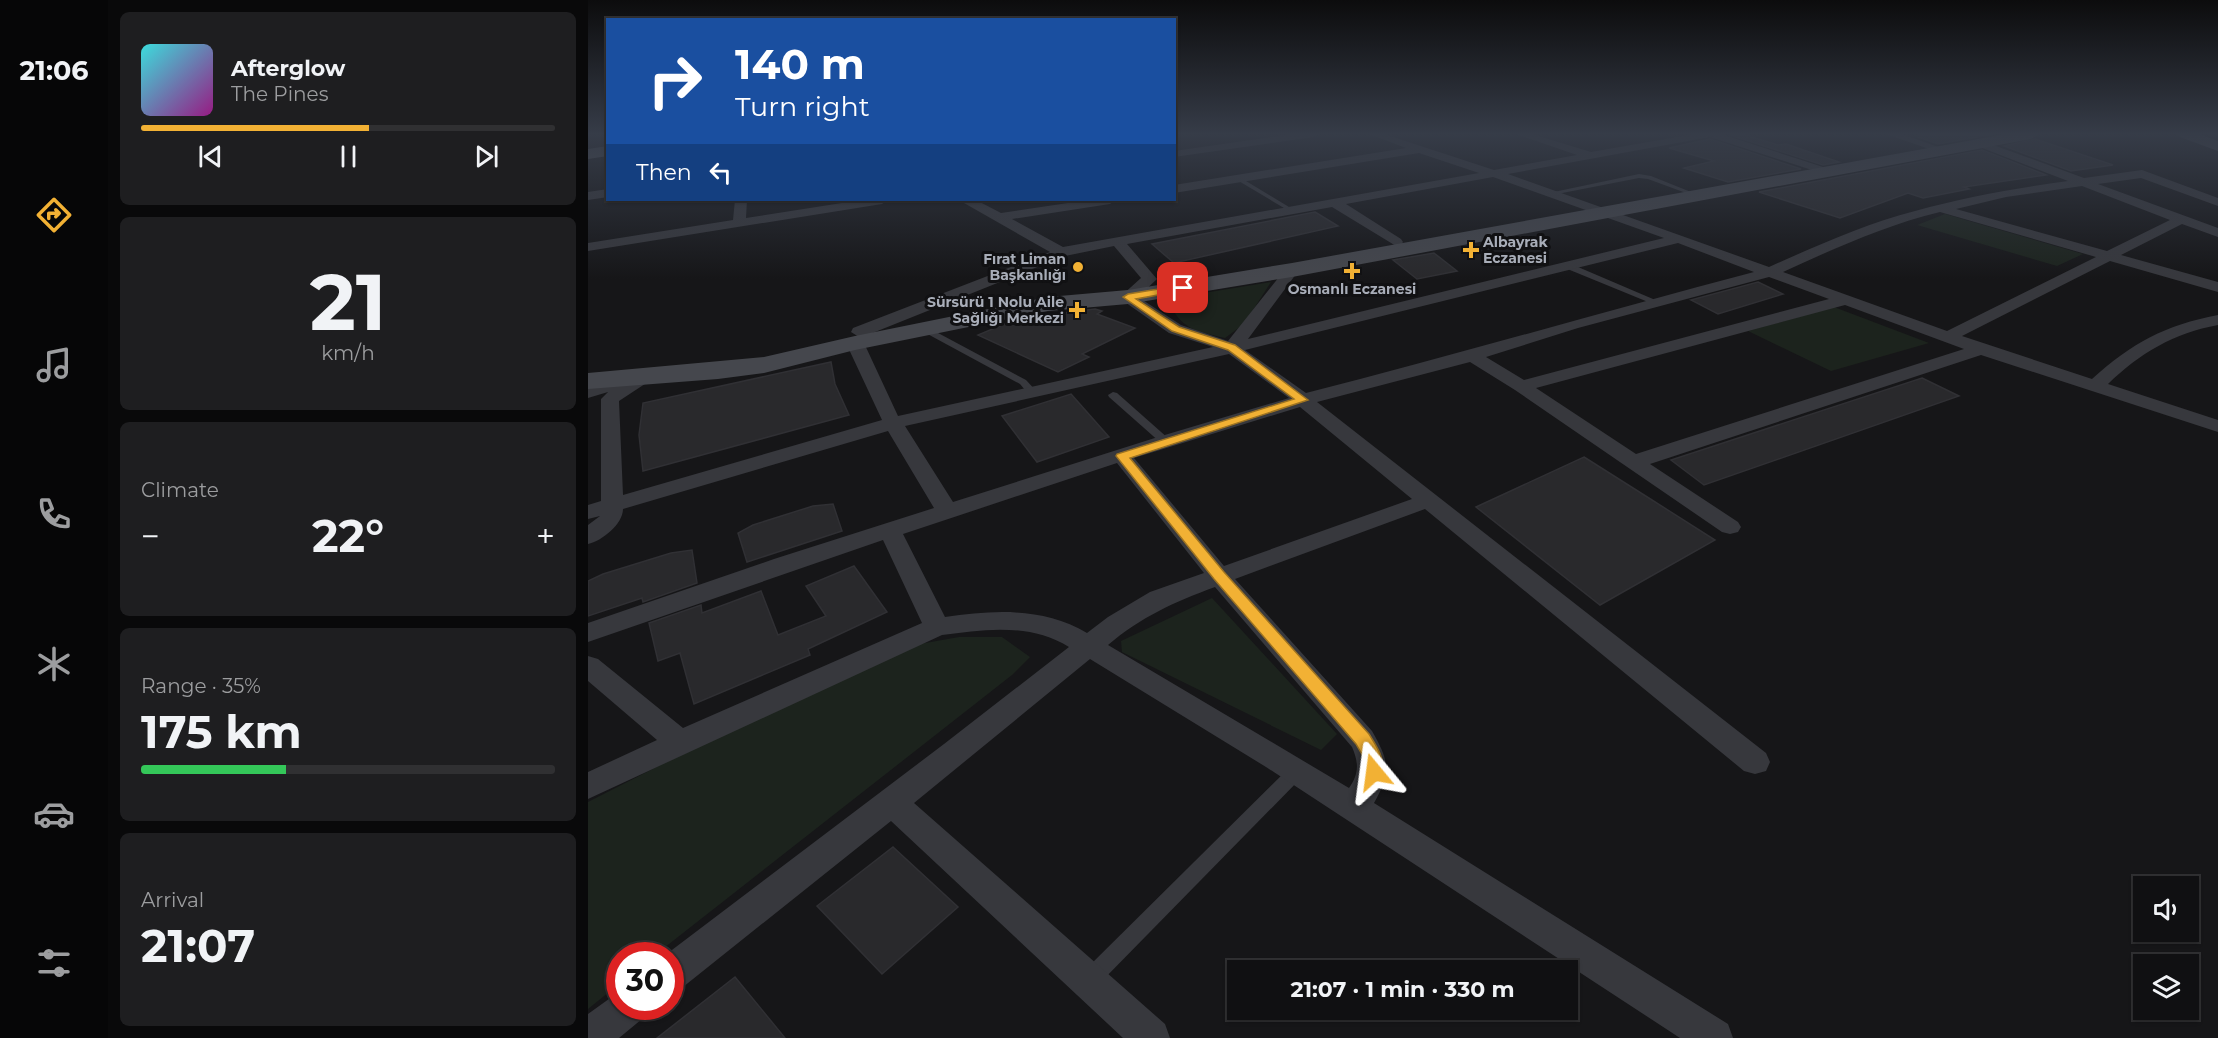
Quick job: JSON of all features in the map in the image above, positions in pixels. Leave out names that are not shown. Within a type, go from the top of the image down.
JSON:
[{"type":"main road","points":[[588,381],[645,378],[764,365],[857,338],[1046,294],[1149,279],[1185,277],[1599,211],[1742,182]]},
{"type":"main road","points":[[588,369],[732,359],[925,329],[1048,304],[1128,297],[1292,270],[1762,182]]},
{"type":"street","points":[[1176,189],[1217,182]]},
{"type":"street","points":[[948,512],[894,423],[857,338],[1061,252],[1447,182]]},
{"type":"street","points":[[1520,182],[1981,349],[2218,426]]},
{"type":"street","points":[[588,633],[782,565],[1165,441],[1303,400],[1472,356],[1770,272],[1822,249],[1917,214],[2006,193],[2073,182]]},
{"type":"street","points":[[2086,182],[2218,233]]},
{"type":"street","points":[[2165,182],[2218,202]]},
{"type":"street","points":[[588,196],[606,193]]},
{"type":"street","points":[[739,224],[741,201]]},
{"type":"street","points":[[588,247],[876,201]]},
{"type":"street","points":[[970,201],[1061,252]]},
{"type":"street","points":[[999,217],[1103,201]]},
{"type":"street","points":[[1335,202],[1396,242]]},
{"type":"street","points":[[1939,208],[2218,287]]},
{"type":"street","points":[[1948,337],[2182,219]]},
{"type":"street","points":[[588,512],[894,423],[1034,394],[1232,348],[1678,239]]},
{"type":"street","points":[[1118,242],[1149,279],[1128,297],[1175,329],[1232,348],[1303,400],[1755,762]]},
{"type":"street","points":[[1232,348],[1292,270]]},
{"type":"street","points":[[1521,386],[1848,299]]},
{"type":"street","points":[[2095,386],[2127,358],[2158,337],[2175,329],[2218,320]]},
{"type":"street","points":[[1634,462],[1981,349]]},
{"type":"street","points":[[1472,356],[1521,386],[1730,527]]},
{"type":"street","points":[[588,392],[645,378]]},
{"type":"street","points":[[588,537],[612,517],[610,399],[645,378]]},
{"type":"street","points":[[1122,456],[1219,576],[1362,739],[1373,758],[1374,772],[1354,807]]},
{"type":"street","points":[[684,963],[955,753],[1117,623],[1159,598],[1429,500]]},
{"type":"street","points":[[890,531],[937,627]]},
{"type":"street","points":[[588,786],[680,742],[937,627],[967,622],[1011,621],[1046,624],[1087,645],[1354,807],[1714,1038]]},
{"type":"street","points":[[588,666],[680,742]]},
{"type":"street","points":[[891,802],[1150,1038]]},
{"type":"street","points":[[588,1038],[610,1020]]},
{"type":"lane","points":[[1245,182],[1291,210]]},
{"type":"lane","points":[[1552,193],[1606,182]]},
{"type":"lane","points":[[1663,182],[1688,192]]},
{"type":"lane","points":[[1568,266],[1656,303]]},
{"type":"lane","points":[[925,329],[1023,382],[1034,394]]},
{"type":"lane","points":[[1113,394],[1165,441]]},
{"type":"lane","points":[[1088,981],[1296,772]]},
{"type":"shaded area","points":[[1945,214],[2083,254],[2057,266],[1917,225]]},
{"type":"shaded area","points":[[1271,282],[1244,324],[1225,338],[1205,333],[1183,323],[1167,299]]},
{"type":"shaded area","points":[[1834,307],[1929,343],[1831,371],[1748,331]]},
{"type":"shaded area","points":[[1212,598],[1337,734],[1321,750],[1122,652],[1121,641]]},
{"type":"shaded area","points":[[959,637],[1002,637],[1030,657],[1012,675],[672,942],[606,942],[606,994],[588,1009],[588,802],[886,650]]},
{"type":"building","points":[[1810,182],[1995,182],[1964,187],[1969,189],[1923,198],[1908,193],[1840,218],[1759,192]]},
{"type":"building","points":[[1315,212],[1338,226],[1174,263],[1152,244]]},
{"type":"building","points":[[1434,253],[1457,271],[1417,279],[1393,260]]},
{"type":"building","points":[[1758,282],[1783,294],[1718,314],[1691,300]]},
{"type":"building","points":[[1095,309],[1102,311],[1097,314],[1135,328],[1082,354],[1089,357],[1058,372],[978,335],[1009,322],[1014,324],[1031,317]]},
{"type":"building","points":[[831,362],[835,384],[849,415],[643,471],[639,435],[643,403]]},
{"type":"building","points":[[1922,378],[1959,396],[1704,485],[1671,460]]},
{"type":"building","points":[[1071,394],[1109,437],[1037,462],[1002,416]]},
{"type":"building","points":[[1584,457],[1715,540],[1600,605],[1476,507]]},
{"type":"building","points":[[833,504],[842,531],[747,562],[738,533],[753,525],[813,506]]},
{"type":"building","points":[[692,550],[697,583],[643,602],[642,598],[588,616],[588,581],[603,574],[671,553]]},
{"type":"building","points":[[854,566],[887,612],[808,649],[810,655],[694,704],[680,653],[658,661],[649,623],[701,605],[702,613],[761,591],[778,635],[826,616],[806,586]]},
{"type":"building","points":[[893,847],[958,907],[882,974],[817,906]]},
{"type":"building","points":[[735,977],[785,1038],[657,1038],[680,1020],[684,1020],[684,1017]]},
{"type":"place","name":"Albayrak Eczanesi","points":[[1471,250]]},
{"type":"place","name":"Fırat Liman Başkanlığı","points":[[1078,267]]},
{"type":"place","name":"Osmanlı Eczanesi","points":[[1352,271]]},
{"type":"place","name":"Sürsürü 1 Nolu Aile Sağlığı Merkezi","points":[[1077,310]]},
{"type":"route","points":[[1183,288],[1128,297],[1175,329],[1232,348],[1303,400],[1122,456],[1219,576],[1362,739],[1373,758],[1374,772]]}]
